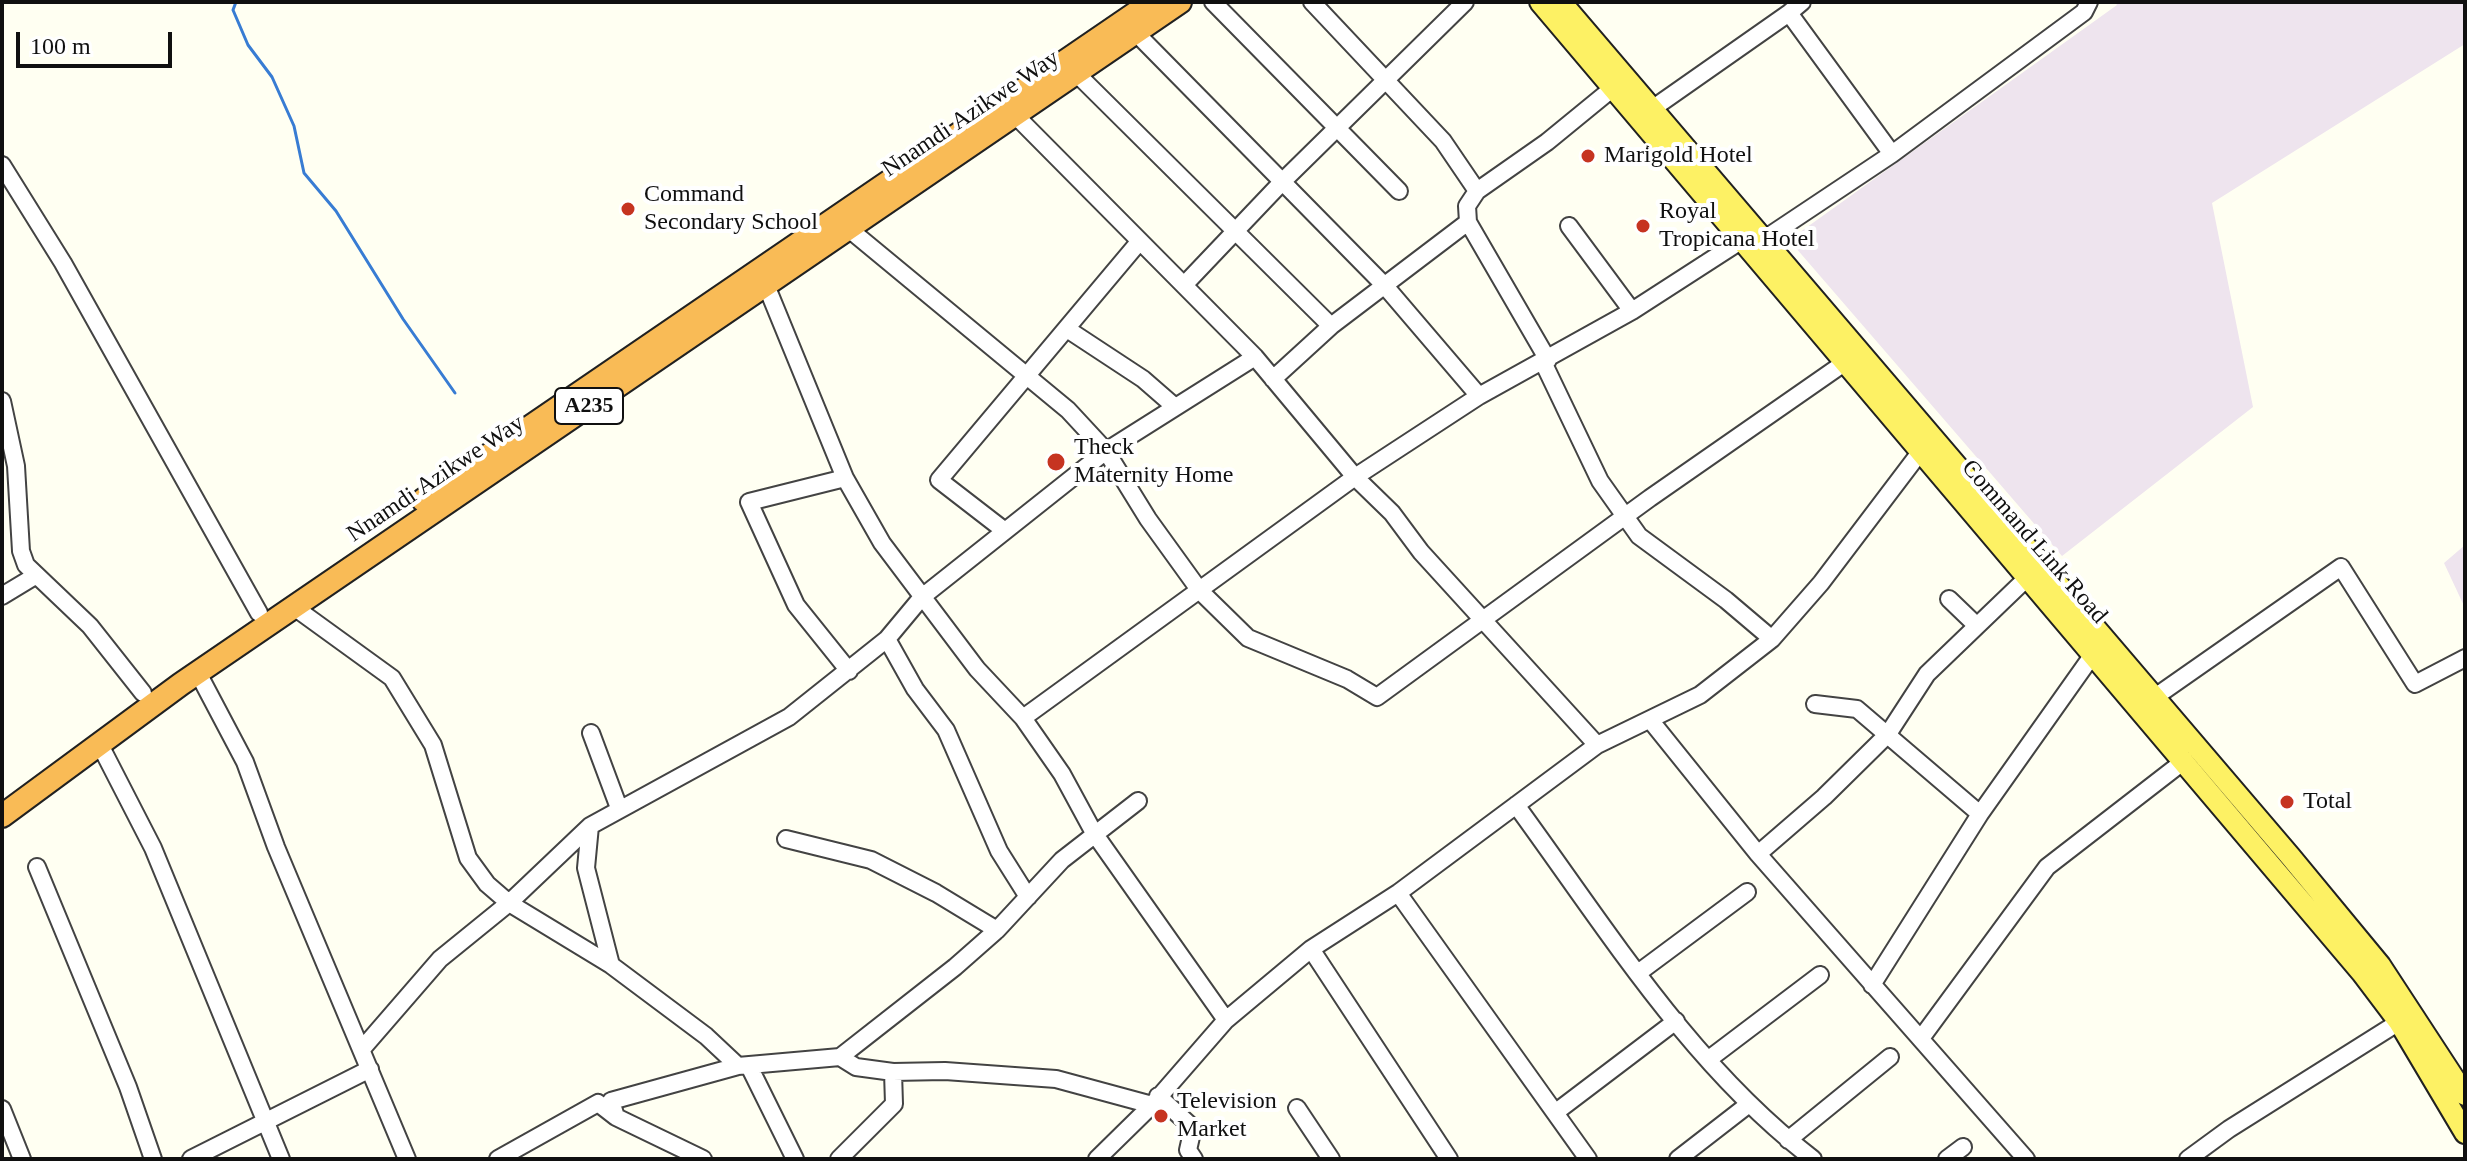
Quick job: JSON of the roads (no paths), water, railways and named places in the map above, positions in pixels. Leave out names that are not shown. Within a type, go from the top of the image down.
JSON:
[{"type":"highway","name":"Nnamdi Azikwe Way","points":[[2,798],[143,693],[1152,2]]},
{"type":"highway","name":"Nnamdi Azikwe Way","points":[[2,816],[198,673],[1180,2]]},
{"type":"main road","name":"Command Link Road","points":[[1540,2],[1742,240],[1810,308],[2155,697],[2380,965],[2465,1095]]},
{"type":"main road","name":"Command Link Road","points":[[1561,2],[1763,240],[1847,361],[2094,653],[2399,1022],[2465,1133]]},
{"type":"street","points":[[1213,2],[1399,191]]},
{"type":"street","points":[[1312,2],[1443,141],[1477,191]]},
{"type":"street","points":[[1186,283],[1283,181],[1465,2]]},
{"type":"street","points":[[1763,240],[1892,154],[2084,12],[2089,2]]},
{"type":"street","points":[[1652,109],[1796,8],[1892,154]]},
{"type":"street","points":[[1136,33],[1385,286],[1479,396]]},
{"type":"street","points":[[1076,73],[1331,326]]},
{"type":"street","points":[[1613,88],[1547,142],[1477,191],[1467,206],[1468,222],[1545,361],[1600,481],[1639,536],[1726,600],[1772,639]]},
{"type":"street","points":[[1015,115],[1139,242],[1186,283],[1255,357],[1355,477],[1392,513],[1421,552],[1597,745]]},
{"type":"street","points":[[2,165],[63,263],[259,613]]},
{"type":"street","points":[[1273,379],[1331,326],[1468,222]]},
{"type":"street","points":[[1569,226],[1632,311]]},
{"type":"street","points":[[849,229],[1068,410],[1106,451],[1148,519],[1200,591],[1248,638],[1347,679],[1377,697],[1626,516],[1847,361]]},
{"type":"street","points":[[1023,718],[1355,477],[1479,396],[1632,311],[1742,240]]},
{"type":"street","points":[[1005,531],[939,480],[1139,242]]},
{"type":"street","points":[[766,285],[845,478],[882,543],[977,669],[1023,718],[1062,774],[1094,833],[1226,1020]]},
{"type":"street","points":[[1067,329],[1143,379],[1174,406]]},
{"type":"street","points":[[362,1049],[440,959],[509,903],[590,826],[789,717],[887,639],[922,597],[1106,451],[1255,357]]},
{"type":"street","points":[[2,401],[21,551],[35,576],[90,626],[143,693]]},
{"type":"street","points":[[1097,1159],[1155,1101],[1226,1020],[1311,949],[1398,893],[1597,745],[1700,695],[1772,639],[1821,583],[1921,451]]},
{"type":"street","points":[[845,478],[749,502],[796,605],[849,671]]},
{"type":"street","points":[[2155,697],[2341,567],[2415,684],[2465,658]]},
{"type":"street","points":[[2,596],[35,576]]},
{"type":"street","points":[[1758,854],[1824,797],[1888,734],[1927,674],[2029,576]]},
{"type":"street","points":[[1949,599],[1976,625]]},
{"type":"street","points":[[294,607],[392,678],[433,745],[468,858],[487,884],[509,903],[611,965],[743,1066],[795,1159]]},
{"type":"street","points":[[887,639],[915,689],[946,730],[999,851],[1028,897]]},
{"type":"street","points":[[1872,985],[1980,814],[2094,653]]},
{"type":"street","points":[[198,673],[245,762],[276,847],[407,1159]]},
{"type":"street","points":[[1815,704],[1857,709],[1980,814]]},
{"type":"street","points":[[1651,721],[1758,854],[1872,985],[1922,1037],[2026,1159]]},
{"type":"street","points":[[591,733],[619,808]]},
{"type":"street","points":[[99,743],[153,848],[281,1159]]},
{"type":"street","points":[[1922,1037],[2047,867],[2184,761]]},
{"type":"street","points":[[616,1117],[611,1101],[743,1066],[840,1057],[997,930],[1062,860],[1138,801]]},
{"type":"street","points":[[1516,805],[1676,1021],[1749,1104],[1813,1159]]},
{"type":"street","points":[[590,826],[586,868],[611,965]]},
{"type":"street","points":[[786,839],[871,860],[936,893],[997,930]]},
{"type":"street","points":[[37,867],[107,1034],[153,1159]]},
{"type":"street","points":[[1638,973],[1747,892]]},
{"type":"street","points":[[1398,893],[1588,1159]]},
{"type":"street","points":[[1311,949],[1449,1159]]},
{"type":"street","points":[[1709,1059],[1820,975]]},
{"type":"street","points":[[1556,1112],[1676,1021]]},
{"type":"street","points":[[2188,1159],[2229,1129],[2399,1022]]},
{"type":"street","points":[[840,1057],[856,1067],[893,1072],[945,1071],[1056,1079],[1155,1101],[1193,1128],[1188,1150],[1194,1159]]},
{"type":"street","points":[[1788,1140],[1890,1057]]},
{"type":"street","points":[[191,1159],[268,1123],[370,1069]]},
{"type":"street","points":[[839,1159],[894,1104],[893,1072]]},
{"type":"street","points":[[498,1159],[598,1103],[616,1117],[703,1159]]},
{"type":"street","points":[[1678,1159],[1749,1104]]},
{"type":"street","points":[[1297,1108],[1331,1159]]},
{"type":"street","points":[[2,1109],[22,1159]]},
{"type":"street","points":[[1947,1159],[1963,1147]]},
{"type":"waterway","points":[[236,2],[233,10],[248,45],[272,77],[294,126],[304,173],[336,211],[403,319],[455,393]]},
{"type":"place","name":"Marigold Hotel","points":[[1588,156]]},
{"type":"place","name":"Command Secondary School","points":[[628,209]]},
{"type":"place","name":"Royal Tropicana Hotel","points":[[1643,226]]},
{"type":"place","name":"Theck Maternity Home","points":[[1056,462]]},
{"type":"place","name":"Total","points":[[2287,802]]},
{"type":"place","name":"Television Market","points":[[1161,1116]]}]
